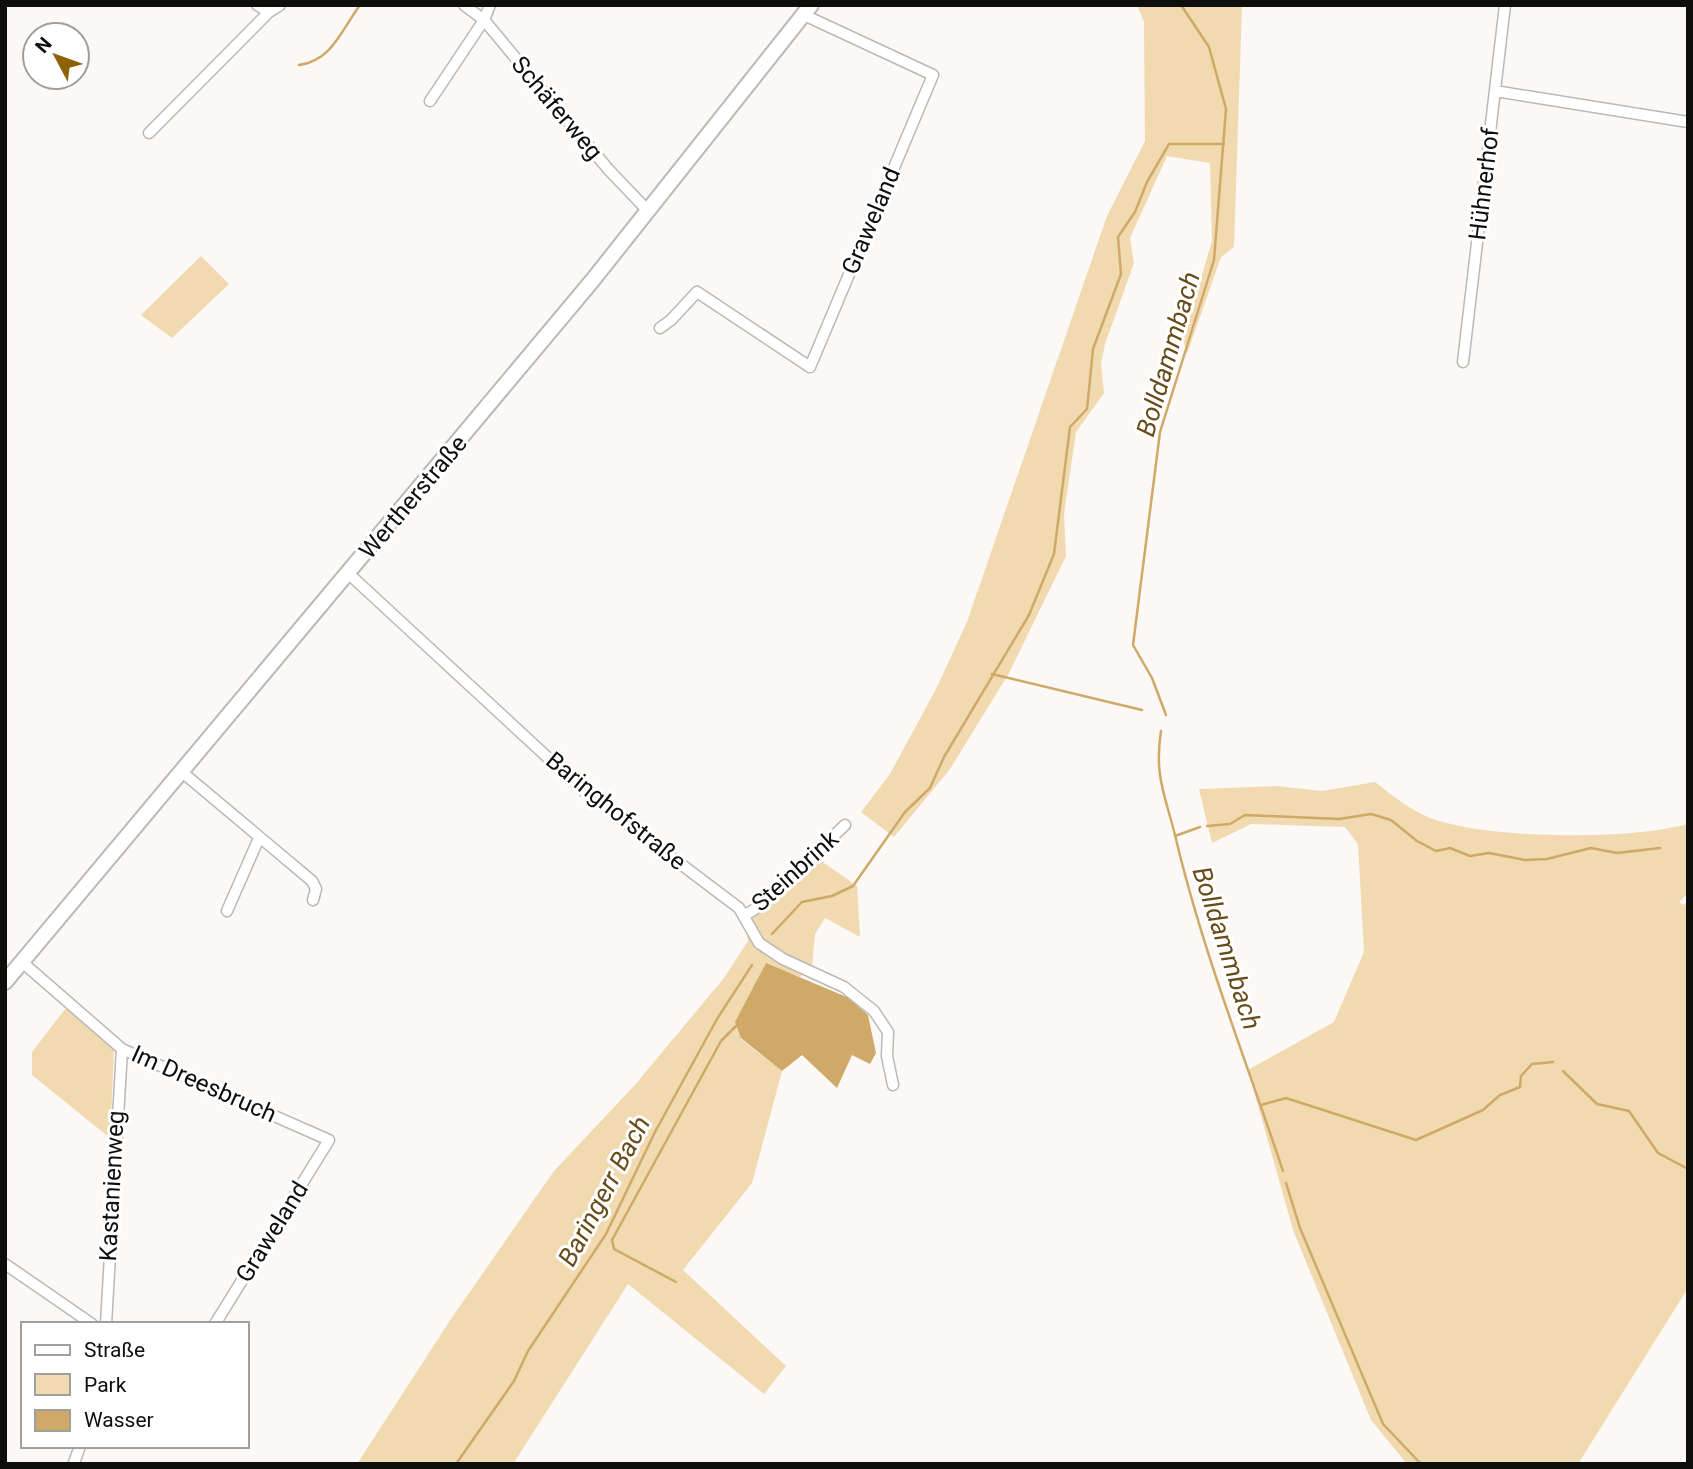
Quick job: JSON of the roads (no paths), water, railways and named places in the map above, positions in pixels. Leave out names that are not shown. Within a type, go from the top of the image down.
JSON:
[{"type":"main road","name":"Wertherstraße","points":[[5,982],[349,574],[649,212],[808,10]]},
{"type":"street","points":[[257,5],[269,12]]},
{"type":"street","points":[[149,133],[269,12],[280,5]]},
{"type":"street","name":"Schäferweg","points":[[464,5],[484,20],[617,179],[649,212]]},
{"type":"street","points":[[430,101],[484,20],[490,5]]},
{"type":"street","name":"Hühnerhof","points":[[1463,362],[1505,5]]},
{"type":"street","name":"Graweland","points":[[660,328],[697,292],[810,366],[933,75],[808,10]]},
{"type":"street","points":[[1495,91],[1688,122]]},
{"type":"street","name":"Baringhofstraße","points":[[349,574],[584,791],[739,908],[759,943],[858,996],[874,1011],[888,1032],[887,1056],[893,1085]]},
{"type":"street","points":[[182,772],[313,881],[316,890],[313,900]]},
{"type":"street","name":"Steinbrink","points":[[745,915],[760,906],[845,825]]},
{"type":"street","points":[[227,911],[259,838]]},
{"type":"street","name":"Im Dreesbruch","points":[[22,962],[122,1049],[329,1140]]},
{"type":"street","name":"Kastanienweg","points":[[106,1322],[122,1049]]},
{"type":"street","name":"Graweland","points":[[216,1322],[329,1140]]},
{"type":"street","points":[[5,1264],[89,1322]]},
{"type":"water","points":[[766,963],[849,998],[868,1015],[876,1053],[870,1064],[852,1055],[837,1088],[802,1055],[782,1071],[741,1038],[735,1022]]},
{"type":"waterway","points":[[299,65],[328,51],[360,5]]},
{"type":"waterway","name":"Bolldammbach","points":[[1166,715],[1152,678],[1133,645],[1160,432],[1214,260],[1226,109],[1209,47],[1181,5]]},
{"type":"waterway","points":[[772,934],[802,902],[832,896],[853,886],[905,812],[930,788],[944,757],[1029,615],[1054,554],[1070,427],[1087,409],[1093,349],[1121,274],[1118,237],[1135,212],[1147,182],[1169,144],[1224,144]]},
{"type":"waterway","name":"Bolldammbach","points":[[992,674],[1142,710]]},
{"type":"waterway","name":"Bolldammbach","points":[[1161,731],[1160,773],[1186,878],[1211,963],[1283,1171]]},
{"type":"waterway","points":[[1207,826],[1230,824],[1245,815],[1339,819],[1371,814],[1391,820],[1417,841],[1436,851],[1450,848],[1470,856],[1489,853],[1525,860],[1547,859],[1591,848],[1617,853],[1660,848]]},
{"type":"waterway","points":[[1175,836],[1200,827]]},
{"type":"waterway","name":"Baringerr Bach","points":[[456,1464],[514,1381],[528,1351],[606,1234],[655,1132],[717,1019],[752,965]]},
{"type":"waterway","points":[[676,1282],[614,1249],[612,1240],[721,1041],[736,1026]]},
{"type":"waterway","points":[[1261,1105],[1286,1098],[1416,1140],[1483,1110],[1500,1095],[1520,1087],[1521,1076],[1532,1064],[1553,1062]]},
{"type":"waterway","points":[[1563,1071],[1597,1104],[1629,1111],[1658,1153],[1688,1169]]},
{"type":"waterway","name":"Bolldammbach","points":[[1286,1183],[1300,1228],[1383,1424],[1421,1464]]}]
